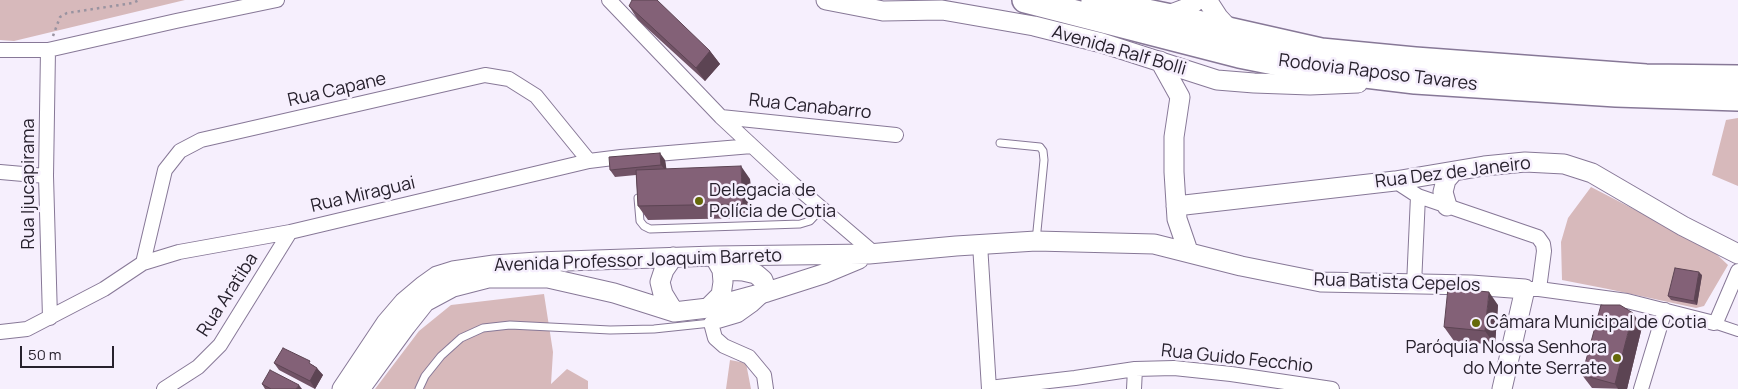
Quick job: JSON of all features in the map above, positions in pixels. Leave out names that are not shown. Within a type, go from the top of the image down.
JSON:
[{"type":"highway","name":"Rodovia Raposo Tavares","points":[[1025,0],[1239,55],[1299,67],[1415,81],[1616,94],[1738,98]]},
{"type":"highway","name":"Rodovia Raposo Tavares","points":[[1088,0],[1321,51],[1646,77],[1738,78]]},
{"type":"main road","name":"Avenida Ralf Bolli","points":[[826,0],[883,11],[942,10],[1034,26],[1102,43],[1217,80],[1310,85],[1415,81]]},
{"type":"main road","points":[[1166,16],[1187,8],[1198,0]]},
{"type":"main road","points":[[1209,0],[1218,17],[1230,30]]},
{"type":"main road","points":[[1160,61],[1180,97],[1174,137],[1174,172],[1177,212],[1188,251]]},
{"type":"main road","points":[[1180,97],[1205,76]]},
{"type":"main road","name":"Rua Dez de Janeiro","points":[[1177,212],[1395,181],[1484,166],[1525,162],[1564,164],[1592,174],[1683,226],[1738,254]]},
{"type":"main road","points":[[1447,206],[1443,192],[1446,180],[1453,172]]},
{"type":"main road","points":[[1154,244],[1177,212]]},
{"type":"main road","name":"Avenida Professor Joaquim Barreto","points":[[342,389],[386,322],[404,302],[437,276],[453,271],[511,264],[673,257],[718,263],[872,254],[1036,241],[1154,244]]},
{"type":"main road","name":"Rua Batista Cepelos","points":[[1154,244],[1188,251],[1241,266],[1321,282],[1471,285],[1532,289]]},
{"type":"main road","name":"Avenida Professor Joaquim Barreto","points":[[360,389],[425,302],[453,287],[488,278],[548,278],[614,293],[674,312],[709,316],[767,292],[823,274],[872,254]]},
{"type":"main road","points":[[673,257],[664,270],[660,282],[662,294],[674,312]]},
{"type":"main road","points":[[718,263],[756,274],[762,280],[767,292]]},
{"type":"main road","points":[[709,316],[721,295],[723,282],[718,263]]},
{"type":"main road","points":[[1502,389],[1532,289]]},
{"type":"street","points":[[0,50],[48,50],[277,0]]},
{"type":"street","points":[[609,0],[721,118],[872,254]]},
{"type":"street","name":"Rua Ijucapirama","points":[[48,50],[46,176],[50,318]]},
{"type":"street","name":"Rua Capane","points":[[143,263],[165,170],[180,151],[200,140],[485,75],[509,79],[536,96],[589,161]]},
{"type":"street","name":"Rua Canabarro","points":[[721,118],[896,135]]},
{"type":"street","name":"Rua Miraguai","points":[[0,332],[27,329],[104,289],[143,263],[179,252],[290,232],[589,161],[621,156],[752,146]]},
{"type":"street","points":[[0,172],[46,176]]},
{"type":"street","points":[[1395,181],[1418,196],[1538,237],[1543,244],[1544,251],[1532,289],[1626,301],[1714,322],[1738,331]]},
{"type":"street","points":[[1414,285],[1418,196]]},
{"type":"street","name":"Rua Aratiba","points":[[164,389],[198,367],[220,345],[290,232]]},
{"type":"street","points":[[980,244],[989,388]]},
{"type":"street","points":[[1714,322],[1717,320],[1738,271]]},
{"type":"street","points":[[1641,389],[1665,310]]},
{"type":"street","points":[[709,316],[715,338],[724,346],[749,357],[764,375],[766,389]]},
{"type":"street","name":"Rua Guido Fecchio","points":[[989,388],[1135,369],[1174,368],[1231,374],[1332,389]]},
{"type":"street","points":[[1134,389],[1135,369]]},
{"type":"lane","points":[[1000,143],[1040,147],[1043,151],[1044,160],[1036,241]]},
{"type":"lane","points":[[638,193],[640,221],[650,229],[800,224],[810,221],[822,208]]},
{"type":"lane","points":[[419,389],[425,376],[441,356],[461,338],[483,328],[510,325],[636,330],[709,316]]},
{"type":"path","points":[[48,50],[60,17],[67,13],[133,3],[139,0]]},
{"type":"shaded area","points":[[0,0],[185,0],[14,41],[0,40]]},
{"type":"shaded area","points":[[1738,118],[1738,186],[1712,175],[1726,120]]},
{"type":"shaded area","points":[[1591,187],[1711,249],[1728,265],[1704,306],[1696,308],[1562,280],[1561,242],[1568,218]]},
{"type":"shaded area","points":[[544,294],[553,352],[551,384],[567,369],[588,381],[588,389],[375,389],[419,331],[451,305]]},
{"type":"shaded area","points":[[730,360],[746,363],[751,389],[726,389]]},
{"type":"building","points":[[632,0],[657,0],[710,51],[696,68],[629,6]]},
{"type":"building","points":[[660,153],[661,165],[610,170],[609,157]]},
{"type":"building","points":[[741,166],[743,204],[638,206],[636,170]]},
{"type":"building","points":[[1675,268],[1699,272],[1694,301],[1668,296]]},
{"type":"building","points":[[1448,288],[1489,292],[1485,331],[1444,327]]},
{"type":"building","points":[[1601,305],[1620,305],[1633,313],[1615,384],[1582,375]]},
{"type":"building","points":[[283,348],[310,361],[309,363],[317,368],[310,381],[274,363]]},
{"type":"building","points":[[270,370],[299,385],[296,389],[271,389],[262,384]]},
{"type":"place","name":"Delegacia de Polícia de Cotia","points":[[699,201]]},
{"type":"place","name":"Câmara Municipal de Cotia","points":[[1476,323]]},
{"type":"place","name":"Paróquia Nossa Senhora do Monte Serrate","points":[[1617,358]]}]
